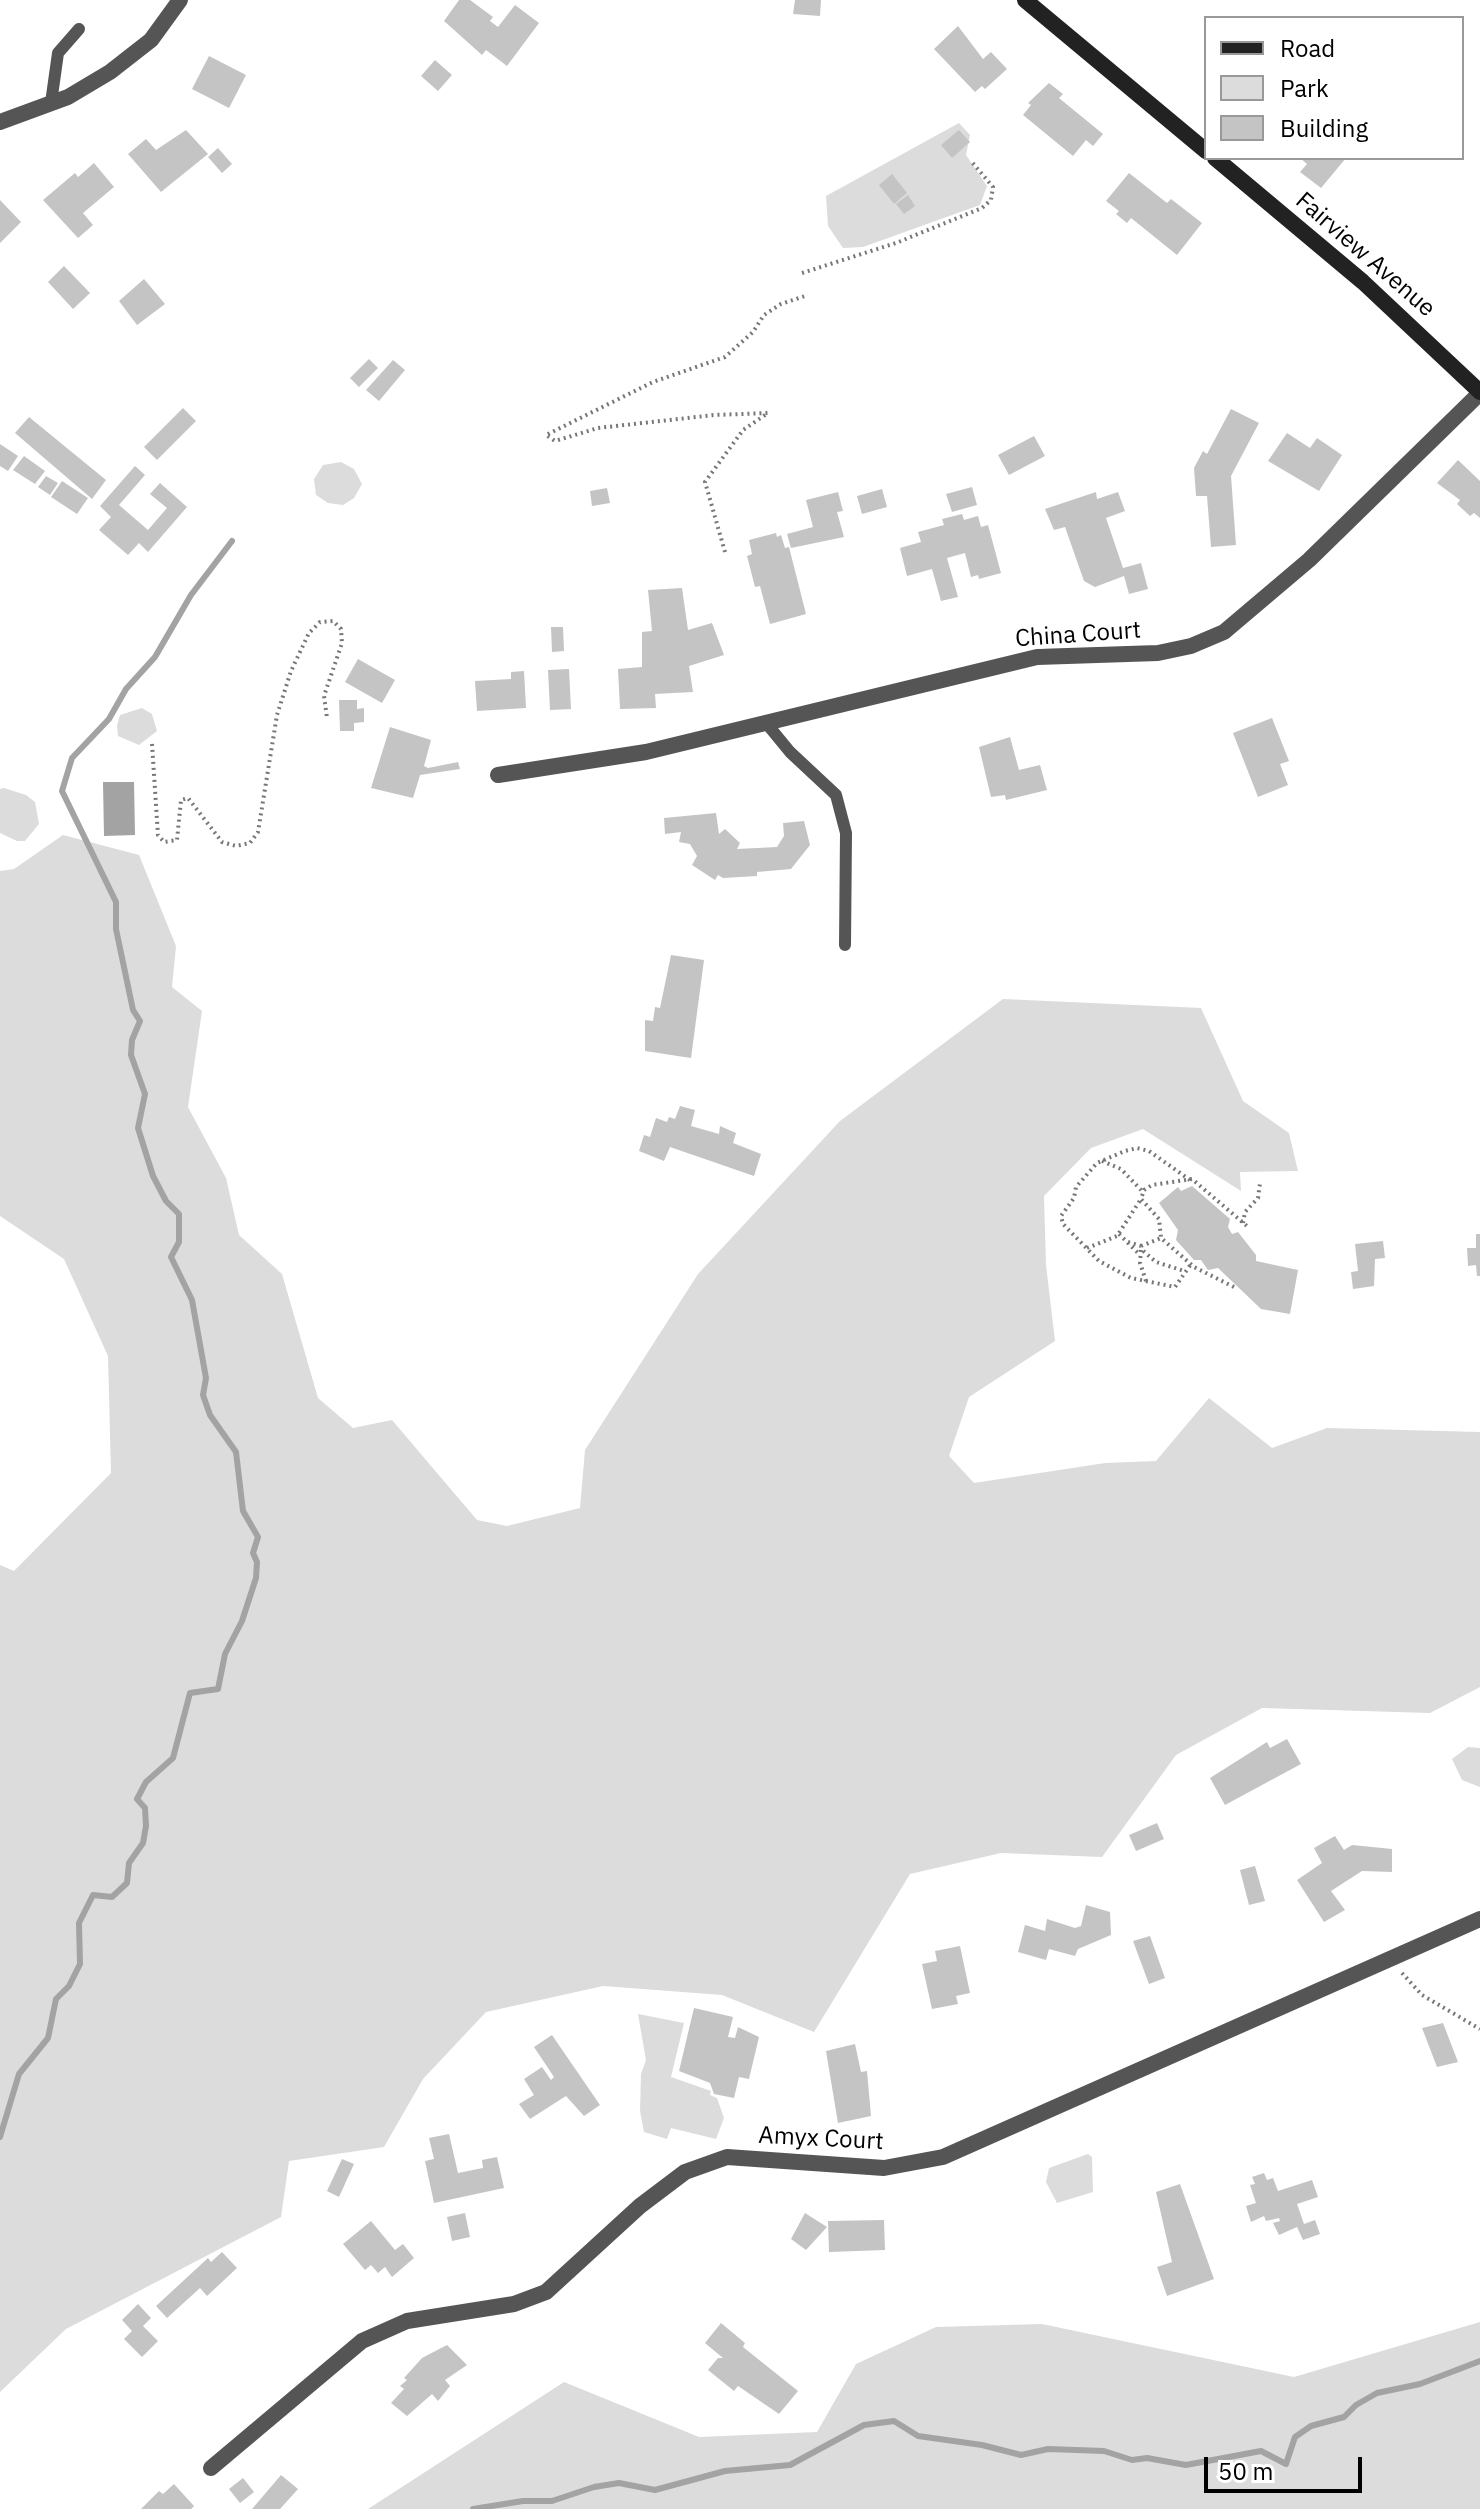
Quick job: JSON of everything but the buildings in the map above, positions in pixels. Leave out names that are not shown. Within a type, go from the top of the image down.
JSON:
[{"type":"main road","points":[[1025,0],[1204,149]]},
{"type":"main road","name":"Fairview Avenue","points":[[1217,160],[1363,282],[1480,392]]},
{"type":"street","points":[[0,122],[51,103],[110,72],[151,40],[180,0]]},
{"type":"street","name":"China Court","points":[[498,775],[646,752],[1037,657],[1158,653],[1191,646],[1224,632],[1309,560],[1480,392]]},
{"type":"street","name":"Amyx Court","points":[[211,2468],[362,2341],[407,2321],[514,2304],[546,2292],[640,2206],[685,2172],[727,2157],[884,2168],[943,2157],[1480,1919]]},
{"type":"lane","points":[[51,103],[58,53],[79,29]]},
{"type":"lane","points":[[767,724],[790,752],[836,795],[846,833],[845,945]]},
{"type":"path","points":[[802,273],[896,243],[982,208],[991,200],[993,187],[971,161]]},
{"type":"path","points":[[725,552],[705,482],[743,430],[768,413],[714,415],[598,428],[555,441],[546,435],[653,382],[725,357],[753,332],[764,315],[781,304],[808,295]]},
{"type":"path","points":[[152,744],[158,835],[164,842],[177,840],[181,800],[188,798],[222,842],[236,846],[250,843],[258,832],[277,715],[291,671],[309,633],[320,622],[333,621],[341,629],[342,643],[324,696],[327,718]]},
{"type":"path","points":[[1191,1264],[1175,1287],[1112,1269],[1086,1248],[1063,1224],[1061,1216],[1074,1198],[1076,1187],[1100,1160],[1137,1148],[1149,1151],[1190,1180],[1245,1225],[1245,1212],[1258,1198],[1260,1183]]},
{"type":"path","points":[[1100,1160],[1121,1169],[1143,1192]]},
{"type":"path","points":[[1086,1248],[1117,1236],[1143,1192],[1152,1185],[1190,1180]]},
{"type":"path","points":[[1141,1199],[1159,1219],[1161,1238],[1191,1264],[1234,1287]]},
{"type":"path","points":[[1117,1236],[1167,1268],[1186,1271]]},
{"type":"path","points":[[1140,1250],[1161,1238]]},
{"type":"path","points":[[1140,1250],[1146,1281]]},
{"type":"path","points":[[1393,1957],[1404,1976],[1422,1995],[1480,2029]]},
{"type":"green space","points":[[959,123],[970,135],[966,155],[987,186],[980,205],[863,247],[843,248],[828,226],[826,196]]},
{"type":"green space","points":[[341,462],[354,469],[362,484],[354,498],[343,505],[328,503],[316,495],[314,479],[323,465]]},
{"type":"green space","points":[[142,708],[152,714],[157,731],[139,745],[118,736],[117,726],[120,715]]},
{"type":"green space","points":[[0,789],[26,795],[35,802],[39,824],[25,841],[17,841],[0,833]]},
{"type":"green space","points":[[63,835],[139,855],[176,946],[172,987],[202,1011],[188,1107],[226,1178],[239,1235],[282,1274],[318,1398],[353,1428],[392,1420],[477,1520],[507,1526],[580,1508],[585,1450],[698,1274],[840,1121],[1003,999],[1201,1008],[1243,1101],[1289,1133],[1298,1171],[1240,1172],[1241,1191],[1143,1129],[1091,1148],[1044,1196],[1046,1265],[1055,1341],[969,1397],[949,1456],[974,1483],[1105,1463],[1156,1461],[1209,1398],[1272,1448],[1327,1428],[1480,1432],[1480,1687],[1430,1713],[1262,1708],[1176,1755],[1102,1857],[1001,1853],[910,1874],[814,2032],[722,1995],[603,1986],[486,2012],[423,2079],[384,2147],[289,2161],[281,2217],[66,2329],[0,2392],[0,1565],[14,1571],[111,1473],[108,1356],[64,1259],[0,1216],[0,871],[14,869]]},
{"type":"green space","points":[[1468,1747],[1480,1748],[1480,1787],[1462,1780],[1452,1759]]},
{"type":"green space","points":[[638,2014],[684,2023],[671,2077],[711,2091],[710,2095],[717,2098],[724,2118],[716,2139],[671,2128],[667,2139],[644,2132],[640,2111],[641,2074],[646,2060]]},
{"type":"green space","points":[[1088,2154],[1092,2157],[1093,2192],[1057,2203],[1046,2182],[1049,2168]]},
{"type":"green space","points":[[1480,2322],[1480,2509],[368,2509],[564,2382],[699,2437],[817,2432],[856,2364],[936,2327],[1042,2324],[1294,2377]]},
{"type":"shaded area","points":[[103,782],[134,782],[135,835],[104,836]]},
{"type":"waterway","points":[[0,2137],[19,2074],[48,2038],[56,1999],[69,1986],[80,1964],[79,1923],[93,1895],[112,1897],[127,1883],[129,1863],[143,1843],[146,1826],[145,1808],[137,1799],[146,1782],[173,1758],[190,1693],[218,1689],[225,1654],[242,1621],[256,1578],[257,1562],[253,1553],[258,1537],[243,1511],[236,1452],[210,1415],[203,1395],[206,1378],[192,1300],[171,1257],[179,1242],[179,1214],[166,1201],[153,1176],[138,1128],[145,1094],[131,1055],[132,1040],[140,1021],[133,1010],[116,929],[116,902],[62,791],[72,758],[109,719],[126,689],[155,657],[191,595],[232,541]]},
{"type":"waterway","points":[[473,2509],[523,2501],[552,2501],[594,2487],[619,2483],[655,2490],[725,2471],[790,2465],[864,2425],[894,2421],[918,2436],[982,2445],[1021,2455],[1048,2449],[1104,2451],[1132,2460],[1147,2458],[1186,2465],[1261,2451],[1286,2464],[1295,2437],[1311,2426],[1344,2417],[1356,2405],[1377,2393],[1420,2384],[1480,2361]]}]
